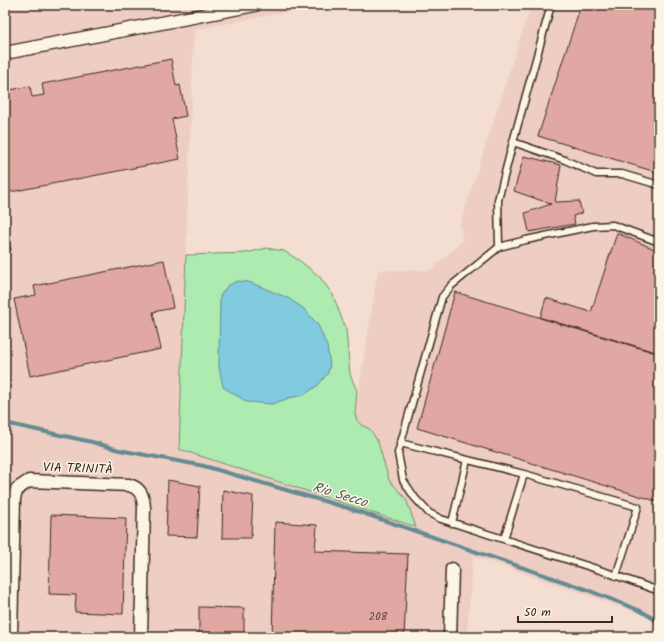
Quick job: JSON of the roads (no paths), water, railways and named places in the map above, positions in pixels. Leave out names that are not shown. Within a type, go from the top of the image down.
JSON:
[{"type":"street","points":[[5,53],[254,5]]},
{"type":"street","name":"VIA TRINITÀ","points":[[11,637],[14,498],[17,489],[29,481],[129,485],[135,486],[140,491],[144,507],[141,637]]},
{"type":"street","points":[[450,637],[452,569]]},
{"type":"lane","points":[[499,247],[498,200],[551,5]]},
{"type":"lane","points":[[513,142],[565,160],[596,174],[622,174],[659,185]]},
{"type":"lane","points":[[659,242],[613,225],[592,226],[555,233],[499,247],[451,286],[442,297],[398,453],[403,480],[415,498],[429,513],[452,523],[616,576],[659,592]]},
{"type":"lane","points":[[400,444],[524,474],[638,507],[616,576]]},
{"type":"lane","points":[[452,523],[467,460]]},
{"type":"lane","points":[[504,539],[524,474]]},
{"type":"water","points":[[237,281],[249,282],[288,298],[304,309],[318,325],[327,346],[330,365],[328,373],[318,385],[304,395],[272,404],[247,402],[223,387],[219,367],[220,296],[227,286]]},
{"type":"waterway","name":"Rio Secco","points":[[5,423],[92,442],[119,450],[204,466],[351,509],[585,589],[641,611],[659,622]]}]
